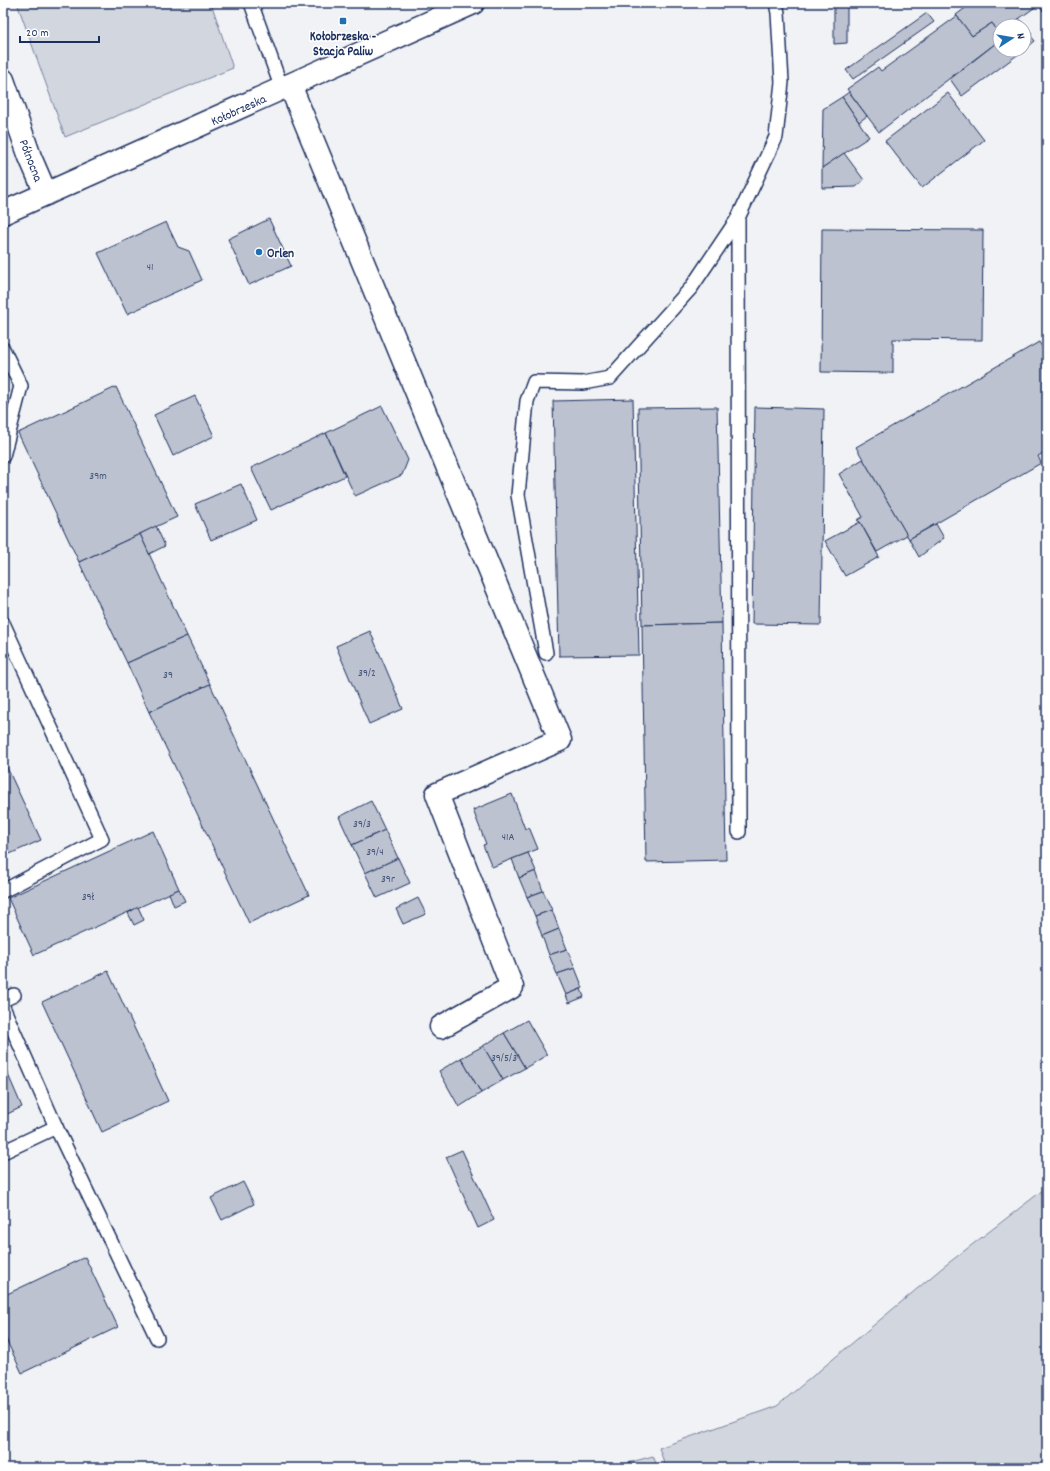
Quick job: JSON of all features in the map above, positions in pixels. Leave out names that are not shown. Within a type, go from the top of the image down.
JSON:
[{"type":"street","name":"Kołobrzeska","points":[[3,213],[474,3]]},
{"type":"street","name":"Północna","points":[[3,80],[30,157],[46,194]]},
{"type":"street","points":[[286,87],[560,740],[437,794],[512,987],[441,1027]]},
{"type":"lane","points":[[252,3],[286,87]]},
{"type":"lane","points":[[546,653],[518,495],[526,400],[534,382],[583,383],[610,378],[691,288],[738,218],[776,137],[782,82],[778,13],[776,3]]},
{"type":"lane","points":[[738,218],[739,832]]},
{"type":"lane","points":[[3,349],[21,386],[3,456]]},
{"type":"lane","points":[[3,623],[102,839],[3,891]]},
{"type":"lane","points":[[3,1007],[56,1127],[157,1338]]},
{"type":"lane","points":[[3,1152],[56,1127]]},
{"type":"shaded area","points":[[17,3],[211,3],[233,68],[65,137]]},
{"type":"shaded area","points":[[1047,1187],[1047,1468],[666,1468],[659,1448],[777,1406],[942,1268]]},
{"type":"shaded area","points":[[653,1456],[658,1468],[610,1468]]},
{"type":"building","points":[[834,3],[847,3],[847,43],[834,44]]},
{"type":"building","points":[[972,3],[1047,3],[1047,8],[1043,11],[1038,5],[1020,18],[992,18],[992,23],[972,36],[956,15]]},
{"type":"building","points":[[927,13],[934,22],[853,79],[846,70]]},
{"type":"building","points":[[957,16],[972,36],[992,23],[992,46],[879,132],[847,89],[878,67],[881,71]]},
{"type":"building","points":[[992,46],[992,58],[1013,58],[962,96],[950,79]]},
{"type":"building","points":[[849,92],[867,116],[859,122],[842,97]]},
{"type":"building","points":[[948,93],[984,140],[922,188],[885,141]]},
{"type":"building","points":[[842,97],[869,137],[822,168],[823,109]]},
{"type":"building","points":[[844,153],[864,180],[856,187],[822,188],[822,168]]},
{"type":"building","name":"Orlen","points":[[269,219],[291,266],[249,285],[228,239]]},
{"type":"building","points":[[166,222],[178,247],[189,251],[202,280],[127,314],[98,253]]},
{"type":"building","points":[[822,229],[983,230],[982,340],[893,339],[893,373],[821,372]]},
{"type":"building","points":[[1039,342],[1047,355],[1047,451],[1038,456],[1041,463],[909,539],[856,447]]},
{"type":"building","points":[[116,387],[177,517],[79,562],[18,433]]},
{"type":"building","points":[[195,396],[214,436],[173,456],[154,415]]},
{"type":"building","points":[[633,399],[639,655],[559,656],[553,401]]},
{"type":"building","points":[[382,406],[408,460],[402,475],[355,496],[326,433]]},
{"type":"building","points":[[717,407],[722,623],[642,625],[638,408]]},
{"type":"building","points":[[755,407],[824,409],[821,625],[752,624]]},
{"type":"building","points":[[326,433],[345,476],[271,510],[251,468]]},
{"type":"building","points":[[863,459],[907,535],[877,552],[860,522],[857,520],[863,517],[839,474]]},
{"type":"building","points":[[241,484],[257,520],[211,540],[195,504]]},
{"type":"building","points":[[860,522],[879,557],[845,576],[825,541]]},
{"type":"building","points":[[936,524],[944,538],[919,557],[909,539]]},
{"type":"building","points":[[156,526],[165,546],[149,554],[140,534]]},
{"type":"building","points":[[140,534],[187,636],[127,663],[79,562]]},
{"type":"building","points":[[722,623],[726,860],[646,862],[642,625]]},
{"type":"building","points":[[370,631],[403,709],[369,724],[336,646]]},
{"type":"building","points":[[187,636],[210,684],[149,712],[127,663]]},
{"type":"building","points":[[210,684],[309,895],[249,923],[149,712]]},
{"type":"building","points":[[3,759],[41,840],[3,857]]},
{"type":"building","points":[[512,794],[525,829],[529,827],[538,849],[492,867],[483,845],[486,844],[473,810]]},
{"type":"building","points":[[371,801],[385,830],[352,845],[339,817]]},
{"type":"building","points":[[385,830],[398,858],[365,873],[352,845]]},
{"type":"building","points":[[153,831],[179,889],[34,955],[8,898]]},
{"type":"building","points":[[528,853],[536,871],[519,878],[512,859]]},
{"type":"building","points":[[398,858],[410,883],[377,898],[365,873]]},
{"type":"building","points":[[536,871],[543,891],[527,897],[519,878]]},
{"type":"building","points":[[179,889],[185,901],[174,906],[169,893]]},
{"type":"building","points":[[543,891],[552,910],[535,916],[527,897]]},
{"type":"building","points":[[418,898],[426,914],[403,924],[396,909]]},
{"type":"building","points":[[138,907],[144,920],[134,925],[128,913]]},
{"type":"building","points":[[552,910],[559,929],[542,936],[535,916]]},
{"type":"building","points":[[559,929],[567,949],[549,955],[542,936]]},
{"type":"building","points":[[567,949],[575,968],[557,974],[549,955]]},
{"type":"building","points":[[575,968],[583,988],[566,995],[557,974]]},
{"type":"building","points":[[108,971],[168,1101],[102,1132],[42,1002]]},
{"type":"building","points":[[581,989],[584,997],[569,1003],[566,995]]},
{"type":"building","points":[[527,1020],[547,1055],[525,1068],[504,1033]]},
{"type":"building","points":[[504,1033],[525,1068],[503,1080],[483,1046]]},
{"type":"building","points":[[483,1046],[503,1080],[481,1093],[461,1058]]},
{"type":"building","points":[[461,1058],[481,1093],[459,1107],[439,1071]]},
{"type":"building","points":[[3,1063],[22,1107],[3,1116]]},
{"type":"building","points":[[462,1150],[494,1220],[478,1228],[446,1157]]},
{"type":"building","points":[[243,1182],[254,1204],[222,1220],[211,1198]]},
{"type":"building","points":[[85,1257],[118,1327],[22,1373],[3,1333],[3,1296]]},
{"type":"building","points":[[3,1333],[8,1343],[3,1345]]},
{"type":"place","name":"Kołobrzeska - Stacja Paliw","points":[[343,21]]},
{"type":"place","name":"Orlen","points":[[259,252]]}]
